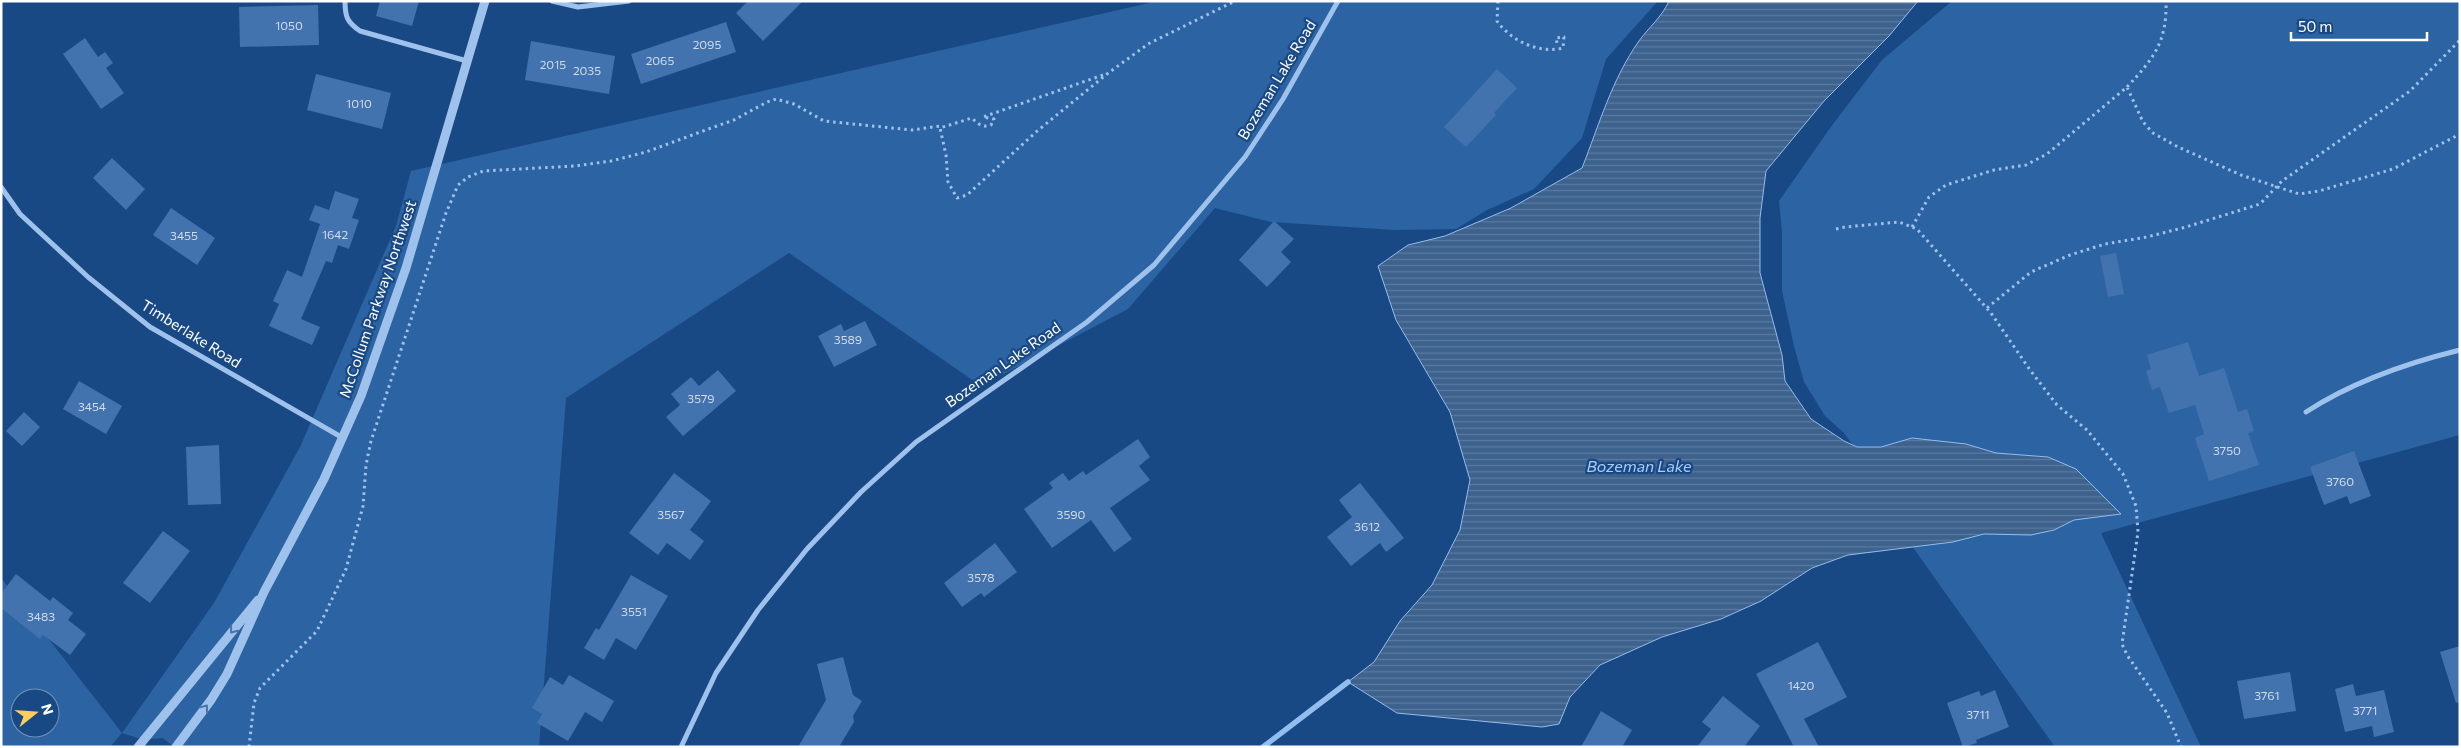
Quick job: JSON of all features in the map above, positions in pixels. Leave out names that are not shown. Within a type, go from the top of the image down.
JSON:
[{"type":"street","points":[[345,1],[345,17],[360,31],[467,61]]},
{"type":"street","name":"McCollum Parkway Northwest","points":[[176,747],[211,700],[227,674],[264,592],[303,520],[343,438],[364,388],[406,268],[485,1]]},
{"type":"street","points":[[552,1],[578,7],[629,1]]},
{"type":"street","name":"Bozeman Lake Road","points":[[681,747],[716,673],[758,610],[807,549],[861,492],[916,442],[1087,322],[1154,265],[1245,157],[1283,99],[1338,1]]},
{"type":"street","name":"Timberlake Road","points":[[1,187],[20,214],[88,276],[150,327],[343,438]]},
{"type":"street","points":[[2306,412],[2334,394],[2427,359],[2460,350]]},
{"type":"street","name":"McCollum Parkway Northwest","points":[[138,747],[264,592]]},
{"type":"path","points":[[1103,75],[983,117],[994,119],[991,125],[985,127],[978,124],[972,118],[940,128],[946,155],[948,182],[957,198],[967,195],[1036,132],[1106,74],[1148,44],[1235,1]]},
{"type":"path","points":[[1498,1],[1497,21],[1511,36],[1525,44],[1541,49],[1554,50],[1563,48],[1564,37],[1556,38],[1557,43]]},
{"type":"path","points":[[2127,87],[2144,69],[2159,46],[2166,20],[2166,1]]},
{"type":"path","points":[[1987,308],[2032,272],[2070,255],[2105,244],[2147,237],[2232,214],[2260,204],[2275,187],[2343,136],[2410,91],[2460,40]]},
{"type":"path","points":[[1912,227],[1929,197],[1946,185],[1994,170],[2026,165],[2048,154],[2101,106],[2127,87],[2143,122],[2153,133],[2178,147],[2275,187],[2299,194],[2319,191],[2364,179],[2392,169],[2460,134]]},
{"type":"path","points":[[249,747],[254,703],[260,688],[317,631],[346,569],[363,506],[366,465],[371,440],[446,213],[458,185],[468,177],[483,171],[575,166],[611,161],[646,152],[734,120],[776,99],[794,104],[824,121],[912,130],[940,126]]},
{"type":"path","points":[[1836,229],[1845,226],[1899,222],[1917,229],[1987,308],[2057,405],[2087,430],[2122,474],[2136,506],[2138,532],[2122,644],[2127,655],[2167,713],[2181,747]]},
{"type":"shaded area","points":[[1158,1],[1658,1],[1606,59],[1582,138],[1534,189],[1487,210],[1456,229],[1395,230],[1271,222],[1215,208],[1128,309],[981,386],[789,253],[566,398],[539,747],[174,747],[163,738],[144,740],[122,733],[214,603],[300,447],[396,226],[411,171]]},
{"type":"shaded area","points":[[1952,1],[2460,1],[2460,435],[2101,533],[2201,747],[2055,747],[1880,501],[1864,461],[1844,433],[1825,416],[1804,382],[1782,291],[1782,232],[1779,201],[1833,124],[1882,60]]},
{"type":"shaded area","points":[[1,578],[122,733],[110,747],[1,747]]},
{"type":"water","name":"Bozeman Lake","points":[[1669,1],[1918,1],[1889,36],[1824,101],[1766,171],[1760,218],[1760,273],[1782,355],[1785,381],[1811,419],[1844,441],[1857,447],[1881,447],[1912,438],[1966,444],[1996,453],[2048,457],[2076,469],[2121,514],[2074,520],[2054,530],[2031,535],[1984,534],[1953,542],[1848,555],[1812,568],[1761,601],[1721,619],[1662,637],[1600,665],[1570,697],[1559,724],[1542,727],[1397,713],[1348,682],[1374,662],[1400,621],[1432,585],[1460,530],[1470,480],[1450,412],[1396,320],[1378,266],[1408,245],[1445,236],[1511,208],[1582,168],[1621,71],[1639,41],[1659,17]]},
{"type":"building","points":[[380,1],[419,1],[412,26],[376,16]]},
{"type":"building","points":[[748,1],[803,1],[763,41],[736,13]]},
{"type":"building","points":[[318,5],[319,45],[240,47],[239,7]]},
{"type":"building","points":[[726,22],[736,52],[641,84],[631,54]]},
{"type":"building","points":[[85,38],[98,57],[105,52],[113,63],[106,68],[124,93],[101,109],[63,54]]},
{"type":"building","points":[[531,41],[615,56],[609,94],[525,80]]},
{"type":"building","points":[[1497,69],[1517,88],[1494,113],[1496,115],[1466,147],[1444,127]]},
{"type":"building","points":[[316,74],[391,93],[382,129],[307,110]]},
{"type":"building","points":[[112,158],[145,189],[126,210],[93,178]]},
{"type":"building","points":[[335,191],[359,199],[352,218],[359,220],[349,249],[338,245],[332,263],[326,261],[301,319],[320,327],[312,345],[269,326],[279,304],[273,301],[287,270],[302,277],[320,224],[309,220],[315,205],[329,210]]},
{"type":"building","points":[[171,208],[215,238],[197,265],[153,235]]},
{"type":"building","points":[[1274,221],[1294,239],[1281,252],[1291,262],[1267,287],[1239,260]]},
{"type":"building","points":[[2116,253],[2124,294],[2108,297],[2100,256]]},
{"type":"building","points":[[865,321],[877,345],[834,367],[818,336],[841,324],[844,331]]},
{"type":"building","points":[[2188,342],[2199,376],[2224,368],[2238,412],[2247,409],[2254,431],[2248,433],[2259,465],[2209,481],[2195,438],[2204,434],[2195,405],[2169,413],[2160,387],[2152,390],[2146,371],[2151,369],[2147,355]]},
{"type":"building","points":[[718,370],[736,391],[683,436],[666,417],[680,405],[671,394],[691,377],[699,386]]},
{"type":"building","points":[[79,381],[122,406],[106,434],[63,409]]},
{"type":"building","points":[[24,412],[40,427],[22,446],[6,431]]},
{"type":"building","points":[[1138,439],[1150,457],[1139,466],[1150,480],[1110,508],[1132,539],[1114,552],[1091,520],[1052,548],[1024,509],[1053,488],[1049,483],[1063,473],[1069,481],[1083,471],[1086,475]]},
{"type":"building","points":[[219,445],[221,504],[188,505],[186,447]]},
{"type":"building","points":[[2354,451],[2371,496],[2350,504],[2347,496],[2324,505],[2310,467]]},
{"type":"building","points":[[674,473],[711,501],[690,530],[704,541],[690,560],[667,543],[658,555],[629,533]]},
{"type":"building","points":[[1360,483],[1404,538],[1386,552],[1380,543],[1351,566],[1327,537],[1352,517],[1339,500]]},
{"type":"building","points":[[163,531],[190,551],[150,603],[123,583]]},
{"type":"building","points":[[995,543],[1017,572],[984,597],[981,593],[962,607],[944,583]]},
{"type":"building","points":[[16,574],[50,601],[53,597],[73,613],[68,620],[86,634],[70,655],[43,635],[40,639],[1,608],[1,594]]},
{"type":"building","points":[[631,575],[668,596],[636,650],[616,638],[604,660],[584,648],[596,628],[599,630]]},
{"type":"building","points":[[1818,642],[1847,697],[1804,719],[1819,747],[1794,747],[1756,674]]},
{"type":"building","points":[[2460,646],[2460,702],[2456,703],[2440,652]]},
{"type":"building","points":[[843,657],[853,695],[862,701],[853,716],[854,722],[839,747],[798,747],[826,700],[817,664]]},
{"type":"building","points":[[2290,672],[2296,711],[2244,719],[2237,681]]},
{"type":"building","points":[[569,675],[614,701],[602,722],[585,712],[568,741],[537,723],[542,714],[532,708],[550,677],[563,685]]},
{"type":"building","points":[[2353,684],[2356,696],[2384,690],[2394,732],[2374,737],[2372,726],[2345,732],[2335,689]]},
{"type":"building","points":[[1995,690],[2009,727],[1976,740],[1977,743],[1963,747],[1947,703],[1979,691],[1981,696]]},
{"type":"building","points":[[1723,696],[1760,726],[1744,747],[1697,747],[1711,729],[1702,722]]},
{"type":"building","points":[[1601,711],[1632,730],[1622,747],[1581,747]]},
{"type":"waterway","points":[[1263,747],[1348,682]]}]
